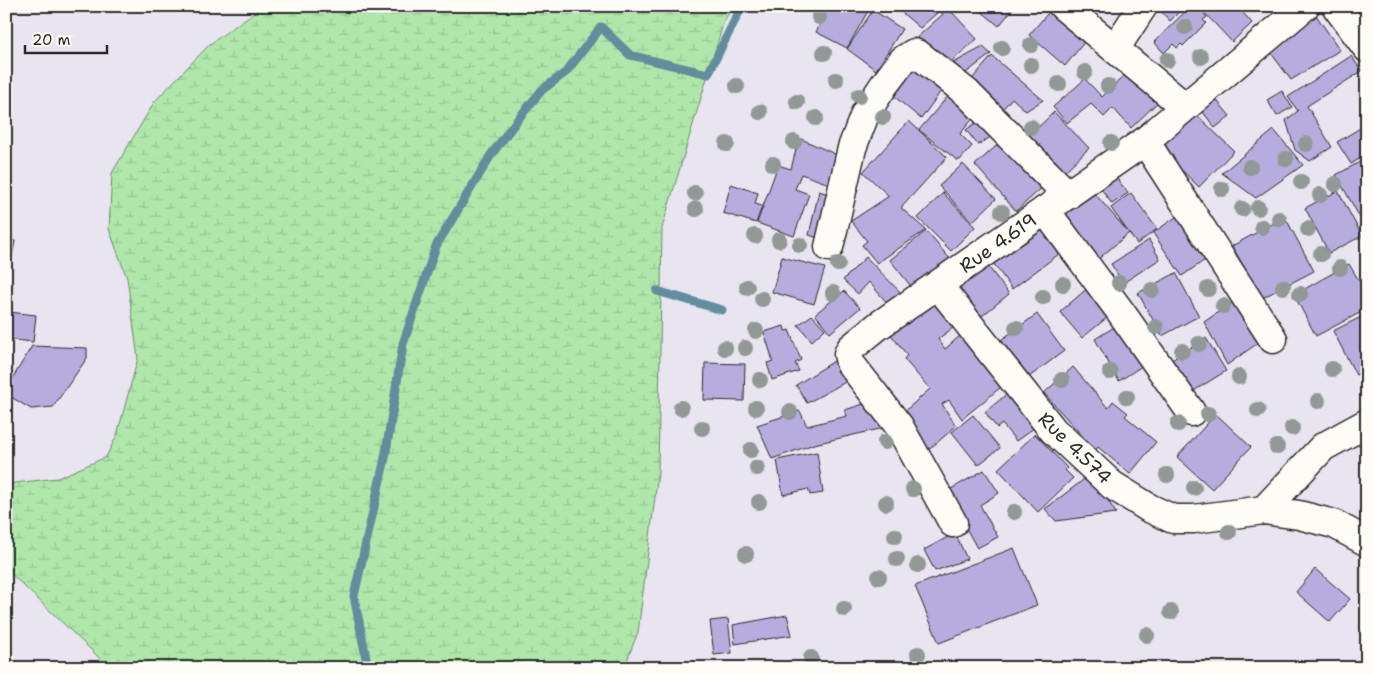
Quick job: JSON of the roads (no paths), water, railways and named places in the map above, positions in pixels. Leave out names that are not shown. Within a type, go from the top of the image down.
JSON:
[{"type":"street","points":[[1064,6],[1186,107]]},
{"type":"street","points":[[1115,49],[1143,6]]},
{"type":"street","name":"Rue 4.619","points":[[953,523],[899,426],[850,363],[848,354],[852,348],[878,326],[1145,141],[1305,6]]},
{"type":"street","points":[[1336,6],[1367,48]]},
{"type":"street","points":[[829,247],[852,148],[865,114],[903,60],[914,54],[919,55],[967,93],[1068,195]]},
{"type":"street","points":[[1145,141],[1273,340]]},
{"type":"street","points":[[1045,210],[1120,311],[1191,412]]},
{"type":"street","name":"Rue 4.574","points":[[938,285],[1053,430],[1112,485],[1149,508],[1173,519],[1194,519],[1264,510],[1299,515],[1334,524],[1367,542]]},
{"type":"street","points":[[1264,510],[1323,447],[1367,423]]},
{"type":"waterway","points":[[368,668],[354,596],[385,458],[403,344],[436,246],[491,155],[518,119],[542,90],[566,72],[601,27],[630,55],[708,74],[742,6]]},
{"type":"waterway","points":[[657,291],[722,310]]}]
